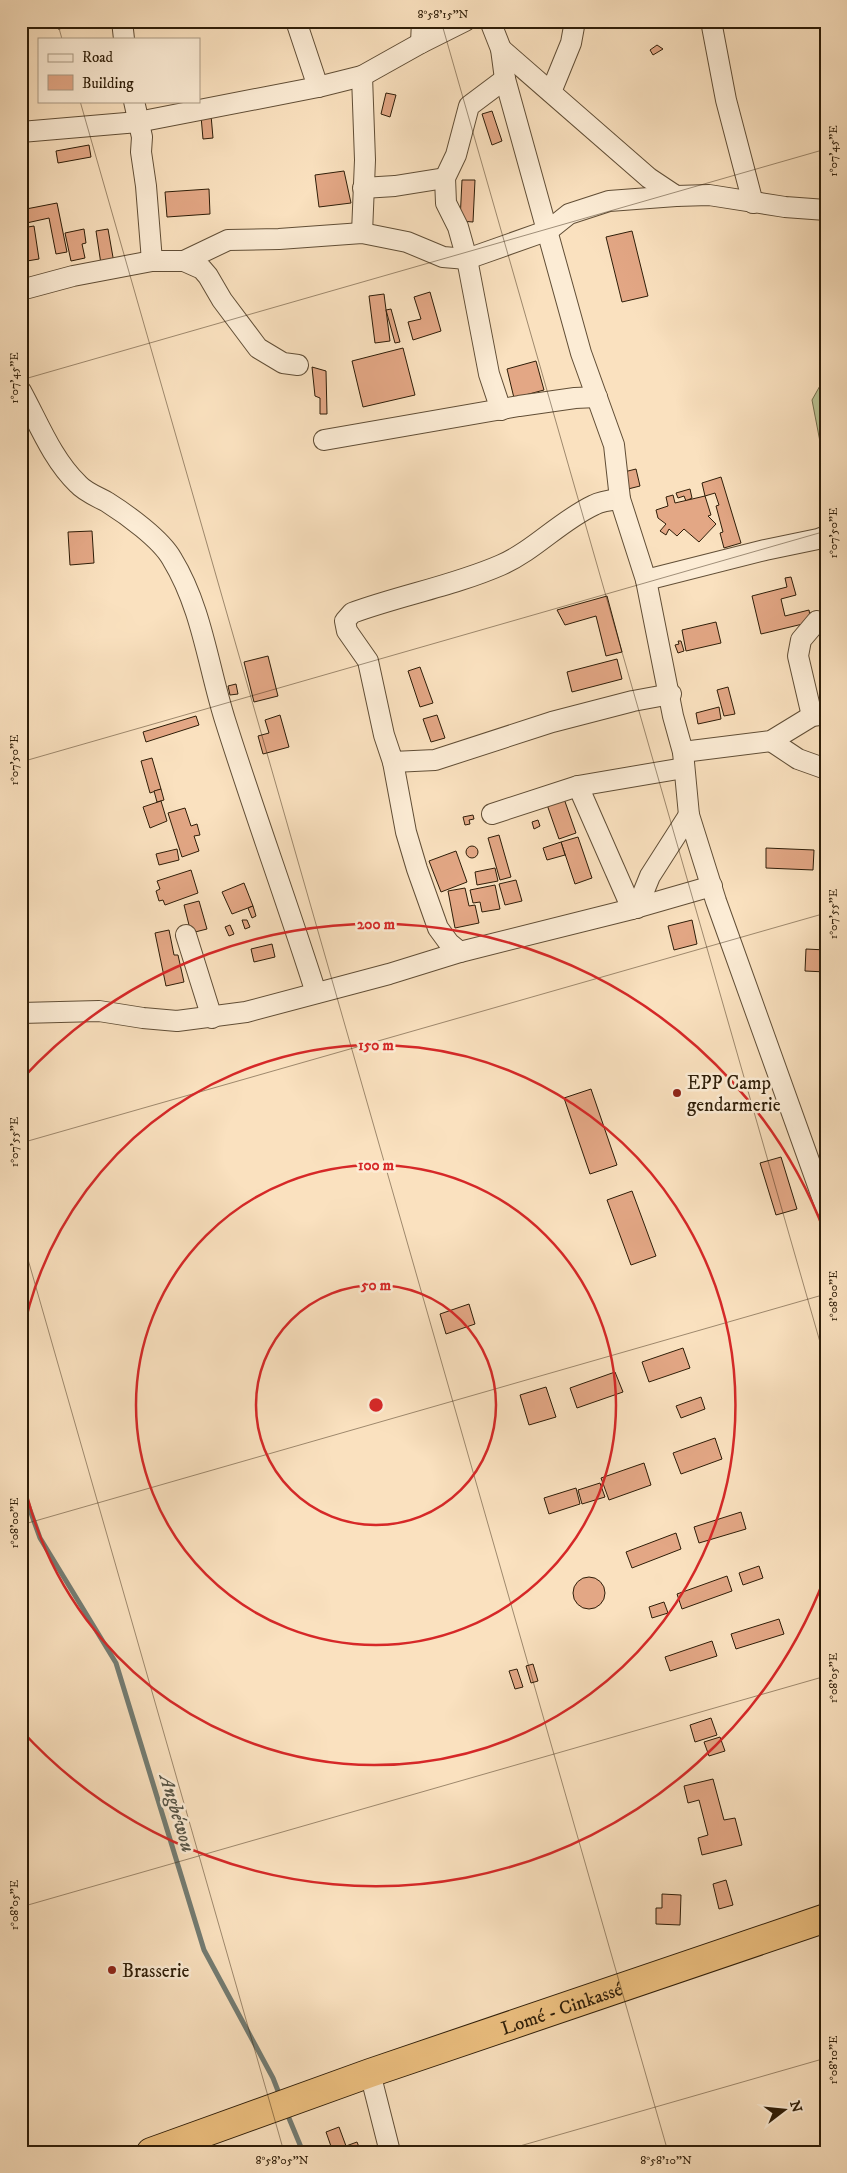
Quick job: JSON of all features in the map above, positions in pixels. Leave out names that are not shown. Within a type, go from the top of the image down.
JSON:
[{"type":"highway","name":"Lomé - Cinkassé","points":[[151,2152],[370,2073],[826,1918]]},
{"type":"street","points":[[122,21],[124,38]]},
{"type":"street","points":[[296,21],[318,87]]},
{"type":"street","points":[[421,43],[422,21]]},
{"type":"street","points":[[21,132],[138,122],[318,87],[362,76],[465,21]]},
{"type":"street","points":[[490,21],[501,49],[505,79],[582,353],[614,445],[620,499],[646,580],[670,694],[683,760],[689,816],[826,1208]]},
{"type":"street","points":[[551,92],[571,43],[575,21]]},
{"type":"street","points":[[711,21],[726,100],[753,203]]},
{"type":"street","points":[[501,49],[649,178],[676,196]]},
{"type":"street","points":[[362,76],[365,160],[362,234]]},
{"type":"street","points":[[501,410],[489,374],[467,259],[458,227],[446,203],[445,178],[456,154],[469,106],[505,79]]},
{"type":"street","points":[[134,102],[142,137],[140,152],[146,186],[152,261]]},
{"type":"street","points":[[363,188],[395,186],[445,178]]},
{"type":"street","points":[[184,261],[228,240],[279,240],[362,234],[408,242],[443,257],[467,259],[548,230],[569,214],[609,201],[709,195],[753,203],[808,210],[826,210]]},
{"type":"street","points":[[21,290],[73,276],[152,261],[184,261],[202,269],[208,276],[222,300],[258,348],[283,363],[298,365]]},
{"type":"street","points":[[21,391],[53,452],[79,485],[121,511],[144,530],[171,556],[186,582],[202,630],[217,694],[234,748],[316,993]]},
{"type":"street","points":[[324,440],[575,398],[597,397]]},
{"type":"street","points":[[460,952],[449,943],[438,928],[417,869],[406,832],[393,762],[384,736],[368,661],[347,631],[345,621],[352,613],[435,590],[500,566],[523,555],[558,526],[595,504],[620,499]]},
{"type":"street","points":[[646,580],[765,550],[818,540],[826,536]]},
{"type":"street","points":[[492,814],[578,786],[771,741],[819,715],[798,656],[801,640],[817,621]]},
{"type":"street","points":[[393,762],[435,760],[552,722],[633,701],[670,694]]},
{"type":"street","points":[[771,741],[798,759],[826,768]]},
{"type":"street","points":[[578,786],[635,908]]},
{"type":"street","points":[[635,908],[650,876],[689,816]]},
{"type":"street","points":[[21,1012],[100,1011],[177,1021],[212,1018],[264,1008],[389,974],[460,952],[635,908],[712,886]]},
{"type":"street","points":[[186,934],[212,1018]]},
{"type":"street","points":[[370,2073],[390,2152]]},
{"type":"green space","points":[[826,375],[826,473],[812,400]]},
{"type":"building","points":[[56,21],[69,21],[71,27],[58,29]]},
{"type":"building","points":[[657,45],[663,49],[653,55],[650,50]]},
{"type":"building","points":[[386,93],[396,95],[390,117],[381,114]]},
{"type":"building","points":[[492,111],[502,141],[492,145],[482,114]]},
{"type":"building","points":[[211,115],[213,138],[203,139],[201,116]]},
{"type":"building","points":[[89,145],[91,157],[58,163],[56,151]]},
{"type":"building","points":[[344,171],[351,203],[319,207],[315,175]]},
{"type":"building","points":[[462,180],[475,180],[473,222],[460,221]]},
{"type":"building","points":[[209,189],[210,214],[167,217],[165,192]]},
{"type":"building","points":[[57,203],[67,252],[56,254],[49,218],[22,224],[21,210]]},
{"type":"building","points":[[34,226],[39,259],[27,261],[22,228]]},
{"type":"building","points":[[84,229],[86,243],[82,244],[85,258],[71,261],[65,233]]},
{"type":"building","points":[[108,229],[114,263],[101,264],[96,231]]},
{"type":"building","points":[[632,231],[648,296],[622,302],[606,237]]},
{"type":"building","points":[[430,292],[441,331],[413,340],[408,322],[421,319],[414,297]]},
{"type":"building","points":[[384,294],[390,341],[375,343],[369,296]]},
{"type":"building","points":[[391,309],[400,342],[395,343],[386,310]]},
{"type":"building","points":[[403,348],[415,395],[363,407],[352,361]]},
{"type":"building","points":[[536,361],[544,390],[514,398],[507,369]]},
{"type":"building","points":[[312,367],[326,371],[327,414],[320,414],[320,398],[315,396]]},
{"type":"building","points":[[636,469],[640,486],[628,489],[624,472]]},
{"type":"building","points":[[721,477],[741,543],[724,548],[720,533],[723,532],[716,506],[719,505],[715,493],[705,496],[702,483]]},
{"type":"building","points":[[690,489],[692,498],[686,501],[684,496],[678,498],[676,493]]},
{"type":"building","points":[[673,495],[675,503],[705,496],[711,515],[708,516],[716,524],[699,542],[684,529],[677,536],[669,529],[666,535],[660,531],[666,524],[658,518],[656,510],[668,506],[666,497]]},
{"type":"building","points":[[92,531],[94,563],[70,565],[68,532]]},
{"type":"building","points":[[791,577],[796,595],[781,599],[785,616],[809,610],[811,622],[761,634],[752,596],[787,587],[785,578]]},
{"type":"building","points":[[607,596],[622,652],[606,656],[596,616],[565,625],[557,610]]},
{"type":"building","points":[[716,622],[721,643],[686,651],[682,630]]},
{"type":"building","points":[[678,641],[681,641],[684,651],[678,653],[675,645],[679,644]]},
{"type":"building","points":[[268,656],[278,696],[254,702],[244,662]]},
{"type":"building","points":[[617,659],[622,679],[572,692],[567,672]]},
{"type":"building","points":[[420,667],[433,703],[420,707],[408,671]]},
{"type":"building","points":[[236,684],[238,694],[230,695],[228,686]]},
{"type":"building","points":[[728,687],[735,714],[724,716],[717,690]]},
{"type":"building","points":[[719,707],[721,719],[698,724],[696,713]]},
{"type":"building","points":[[280,715],[289,747],[263,754],[258,736],[269,733],[265,720]]},
{"type":"building","points":[[437,715],[445,738],[431,742],[423,719]]},
{"type":"building","points":[[196,716],[199,725],[146,742],[143,732]]},
{"type":"building","points":[[152,758],[161,789],[150,793],[141,761]]},
{"type":"building","points":[[161,789],[164,800],[157,802],[154,791]]},
{"type":"building","points":[[562,793],[576,833],[559,839],[545,799]]},
{"type":"building","points":[[161,801],[167,821],[150,828],[143,807]]},
{"type":"building","points":[[185,808],[191,826],[197,824],[200,835],[194,836],[199,851],[182,857],[168,813]]},
{"type":"building","points":[[473,815],[474,819],[469,820],[470,824],[465,825],[463,817]]},
{"type":"building","points":[[538,820],[540,826],[534,829],[532,822]]},
{"type":"building","points":[[499,835],[511,877],[500,880],[488,838]]},
{"type":"building","points":[[578,837],[592,878],[575,884],[561,842]]},
{"type":"building","points":[[561,842],[565,855],[547,860],[543,848]]},
{"type":"building","points":[[470,846],[474,846],[478,852],[474,858],[470,858],[466,854],[466,850]]},
{"type":"building","points":[[766,848],[814,850],[813,870],[766,868]]},
{"type":"building","points":[[177,849],[179,860],[159,865],[156,854]]},
{"type":"building","points":[[456,851],[467,882],[441,892],[429,861]]},
{"type":"building","points":[[495,868],[498,881],[477,885],[475,872]]},
{"type":"building","points":[[191,870],[198,893],[165,905],[163,900],[159,901],[156,891],[160,889],[157,881]]},
{"type":"building","points":[[516,880],[522,901],[505,905],[499,884]]},
{"type":"building","points":[[244,883],[253,906],[232,914],[222,892]]},
{"type":"building","points":[[495,885],[500,909],[482,912],[480,902],[473,903],[470,890]]},
{"type":"building","points":[[465,888],[469,906],[475,905],[479,923],[455,928],[448,891]]},
{"type":"building","points":[[199,901],[207,929],[191,933],[184,905]]},
{"type":"building","points":[[253,906],[256,916],[252,918],[248,908]]},
{"type":"building","points":[[242,920],[247,920],[250,927],[245,929]]},
{"type":"building","points":[[692,920],[697,944],[674,950],[668,926]]},
{"type":"building","points":[[230,925],[234,934],[229,936],[225,927]]},
{"type":"building","points":[[169,930],[174,955],[178,955],[184,982],[166,986],[155,933]]},
{"type":"building","points":[[272,944],[275,957],[254,962],[251,949]]},
{"type":"building","points":[[806,949],[826,950],[826,972],[805,971]]},
{"type":"building","points":[[591,1089],[617,1165],[590,1174],[564,1098]]},
{"type":"building","points":[[781,1157],[797,1209],[776,1215],[760,1163]]},
{"type":"building","points":[[632,1191],[656,1256],[631,1265],[607,1200]]},
{"type":"building","points":[[469,1304],[475,1324],[446,1334],[440,1314]]},
{"type":"building","points":[[683,1348],[690,1368],[649,1382],[642,1362]]},
{"type":"building","points":[[615,1372],[623,1392],[577,1408],[570,1388]]},
{"type":"building","points":[[546,1387],[556,1417],[529,1425],[520,1395]]},
{"type":"building","points":[[701,1397],[705,1409],[681,1418],[676,1406]]},
{"type":"building","points":[[715,1438],[722,1459],[681,1474],[673,1453]]},
{"type":"building","points":[[644,1463],[651,1485],[609,1500],[601,1478]]},
{"type":"building","points":[[600,1483],[605,1497],[582,1504],[578,1490]]},
{"type":"building","points":[[576,1488],[580,1504],[549,1514],[544,1498]]},
{"type":"building","points":[[741,1512],[746,1529],[699,1543],[694,1527]]},
{"type":"building","points":[[676,1533],[681,1549],[632,1568],[626,1552]]},
{"type":"building","points":[[759,1566],[763,1578],[743,1585],[739,1573]]},
{"type":"building","points":[[727,1576],[732,1591],[682,1609],[677,1594]]},
{"type":"building","points":[[589,1577],[595,1578],[600,1582],[604,1587],[604,1599],[600,1604],[595,1608],[589,1609],[583,1608],[578,1604],[574,1599],[573,1593],[574,1587],[578,1582],[583,1578]]},
{"type":"building","points":[[664,1602],[668,1613],[652,1618],[649,1607]]},
{"type":"building","points":[[779,1619],[784,1634],[736,1649],[731,1634]]},
{"type":"building","points":[[712,1641],[717,1656],[670,1671],[665,1657]]},
{"type":"building","points":[[533,1664],[538,1681],[531,1683],[526,1666]]},
{"type":"building","points":[[517,1669],[523,1687],[515,1689],[509,1671]]},
{"type":"building","points":[[711,1718],[717,1735],[695,1742],[690,1725]]},
{"type":"building","points":[[720,1737],[725,1751],[709,1756],[704,1742]]},
{"type":"building","points":[[713,1779],[724,1820],[735,1818],[742,1845],[702,1855],[698,1838],[708,1835],[699,1800],[688,1803],[684,1786]]},
{"type":"building","points":[[726,1880],[733,1905],[719,1909],[713,1884]]},
{"type":"building","points":[[662,1894],[681,1895],[680,1925],[656,1924],[656,1908],[662,1908]]},
{"type":"building","points":[[339,2127],[346,2146],[357,2142],[361,2152],[333,2152],[326,2132]]},
{"type":"waterway","name":"Angbéwou","points":[[21,1485],[40,1538],[116,1663],[204,1950],[273,2078],[280,2096]]},
{"type":"waterway","name":"Angbéwou","points":[[286,2111],[303,2152]]},
{"type":"place","name":"EPP Camp gendarmerie","points":[[677,1093]]},
{"type":"place","name":"Brasserie","points":[[112,1970]]}]
